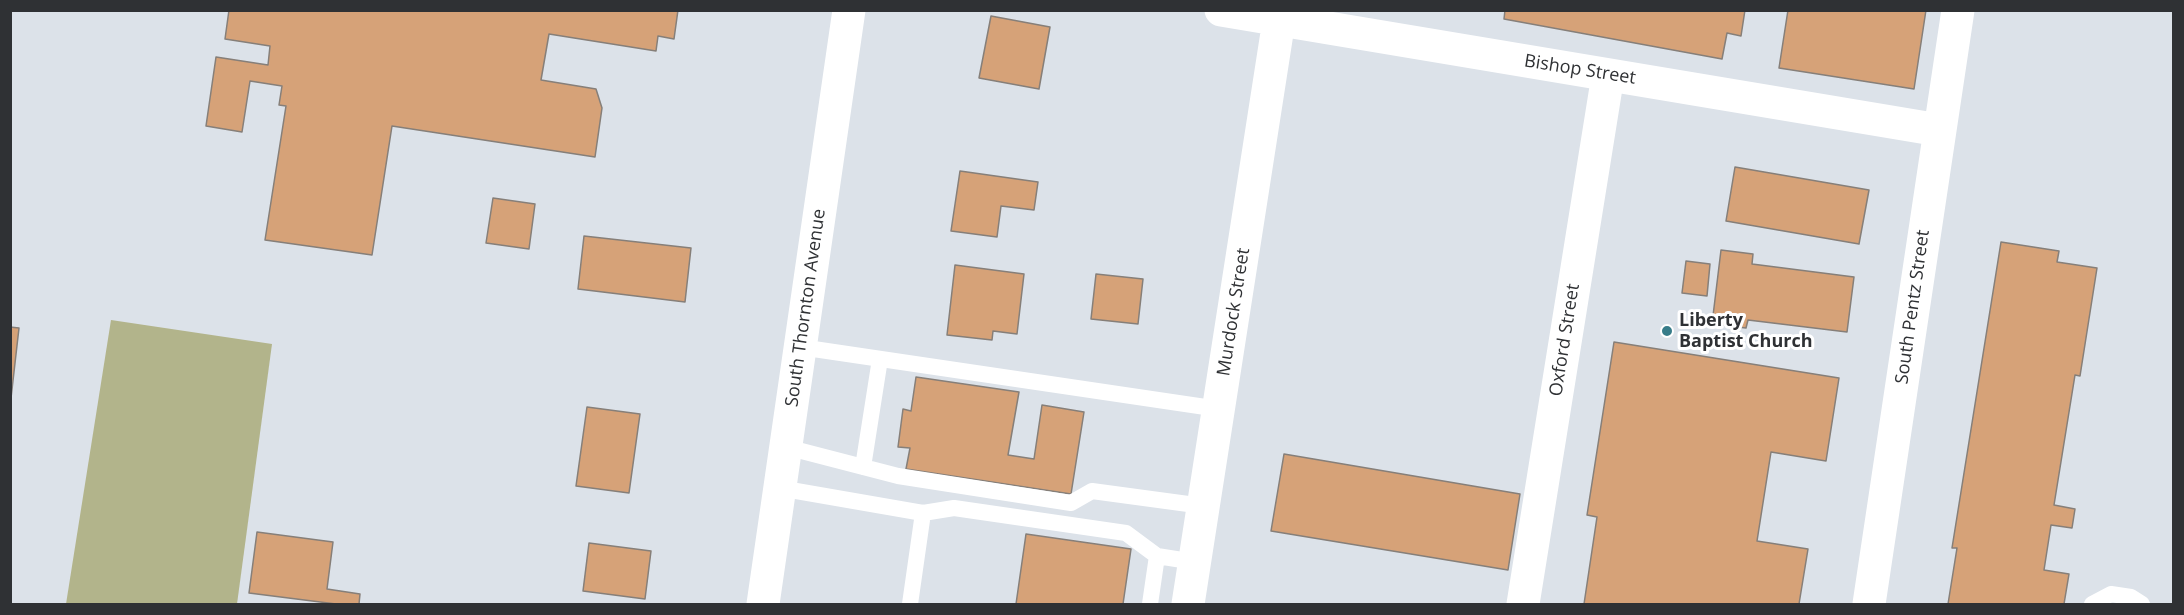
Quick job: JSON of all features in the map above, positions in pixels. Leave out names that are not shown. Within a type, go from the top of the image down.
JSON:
[{"type":"street","name":"South Thornton Avenue","points":[[763,604],[849,10]]},
{"type":"street","name":"Bishop Street","points":[[1221,10],[1939,130]]},
{"type":"street","name":"South Pentz Street","points":[[1869,604],[1959,10]]},
{"type":"street","name":"Murdock Street","points":[[1188,604],[1279,20]]},
{"type":"street","name":"Oxford Street","points":[[1523,604],[1608,75]]},
{"type":"lane","points":[[800,347],[1219,409]]},
{"type":"lane","points":[[863,467],[880,359]]},
{"type":"lane","points":[[786,447],[898,476],[1071,503],[1092,491],[1203,506]]},
{"type":"lane","points":[[779,488],[923,513],[954,508],[1126,533],[1157,556],[1195,562]]},
{"type":"lane","points":[[910,604],[923,513]]},
{"type":"lane","points":[[1150,604],[1157,556]]},
{"type":"lane","points":[[2092,604],[2111,594],[2131,597],[2142,604]]},
{"type":"green space","points":[[111,320],[272,344],[237,604],[66,604]]},
{"type":"building","points":[[229,10],[678,10],[674,39],[658,36],[656,51],[549,34],[541,80],[596,89],[602,108],[595,157],[392,126],[372,255],[265,240],[286,106],[279,105],[282,86],[250,81],[242,132],[206,126],[216,57],[268,65],[270,46],[225,39]]},
{"type":"building","points":[[1505,10],[1745,10],[1741,36],[1727,33],[1722,59],[1504,19]]},
{"type":"building","points":[[1788,10],[1926,10],[1914,89],[1779,68]]},
{"type":"building","points":[[991,16],[1050,27],[1039,89],[979,78]]},
{"type":"building","points":[[1735,167],[1869,190],[1859,244],[1726,221]]},
{"type":"building","points":[[960,171],[1038,182],[1034,210],[1001,206],[997,237],[951,231]]},
{"type":"building","points":[[493,198],[535,204],[529,249],[486,243]]},
{"type":"building","points":[[584,236],[691,248],[685,302],[578,289]]},
{"type":"building","points":[[2001,242],[2059,251],[2057,262],[2097,268],[2080,376],[2075,375],[2054,505],[2075,509],[2072,528],[2051,525],[2044,570],[2069,574],[2064,604],[1948,604],[1957,548],[1952,548]]},
{"type":"building","points":[[1721,250],[1753,254],[1752,264],[1854,277],[1847,332],[1748,320],[1746,328],[1712,324]]},
{"type":"building","points":[[1686,261],[1710,264],[1707,296],[1682,293]]},
{"type":"building","points":[[955,265],[1024,274],[1017,334],[993,331],[992,340],[947,335]]},
{"type":"building","points":[[1096,274],[1143,279],[1138,324],[1091,319]]},
{"type":"building","points":[[10,327],[19,328],[10,407]]},
{"type":"building","points":[[1614,342],[1839,378],[1826,461],[1771,452],[1757,541],[1808,549],[1799,604],[1584,604],[1597,517],[1587,515]]},
{"type":"building","points":[[916,377],[1019,392],[1008,455],[1034,459],[1042,405],[1084,412],[1071,494],[906,469],[910,448],[898,447],[903,409],[911,411]]},
{"type":"building","points":[[587,407],[640,414],[629,493],[576,486]]},
{"type":"building","points":[[1284,454],[1520,494],[1508,570],[1271,531]]},
{"type":"building","points":[[257,532],[333,542],[327,589],[360,594],[359,604],[336,604],[249,593]]},
{"type":"building","points":[[1026,534],[1131,549],[1123,604],[1016,604]]},
{"type":"building","points":[[589,543],[651,551],[645,599],[583,591]]},
{"type":"place","name":"Liberty Baptist Church","points":[[1667,331]]}]
